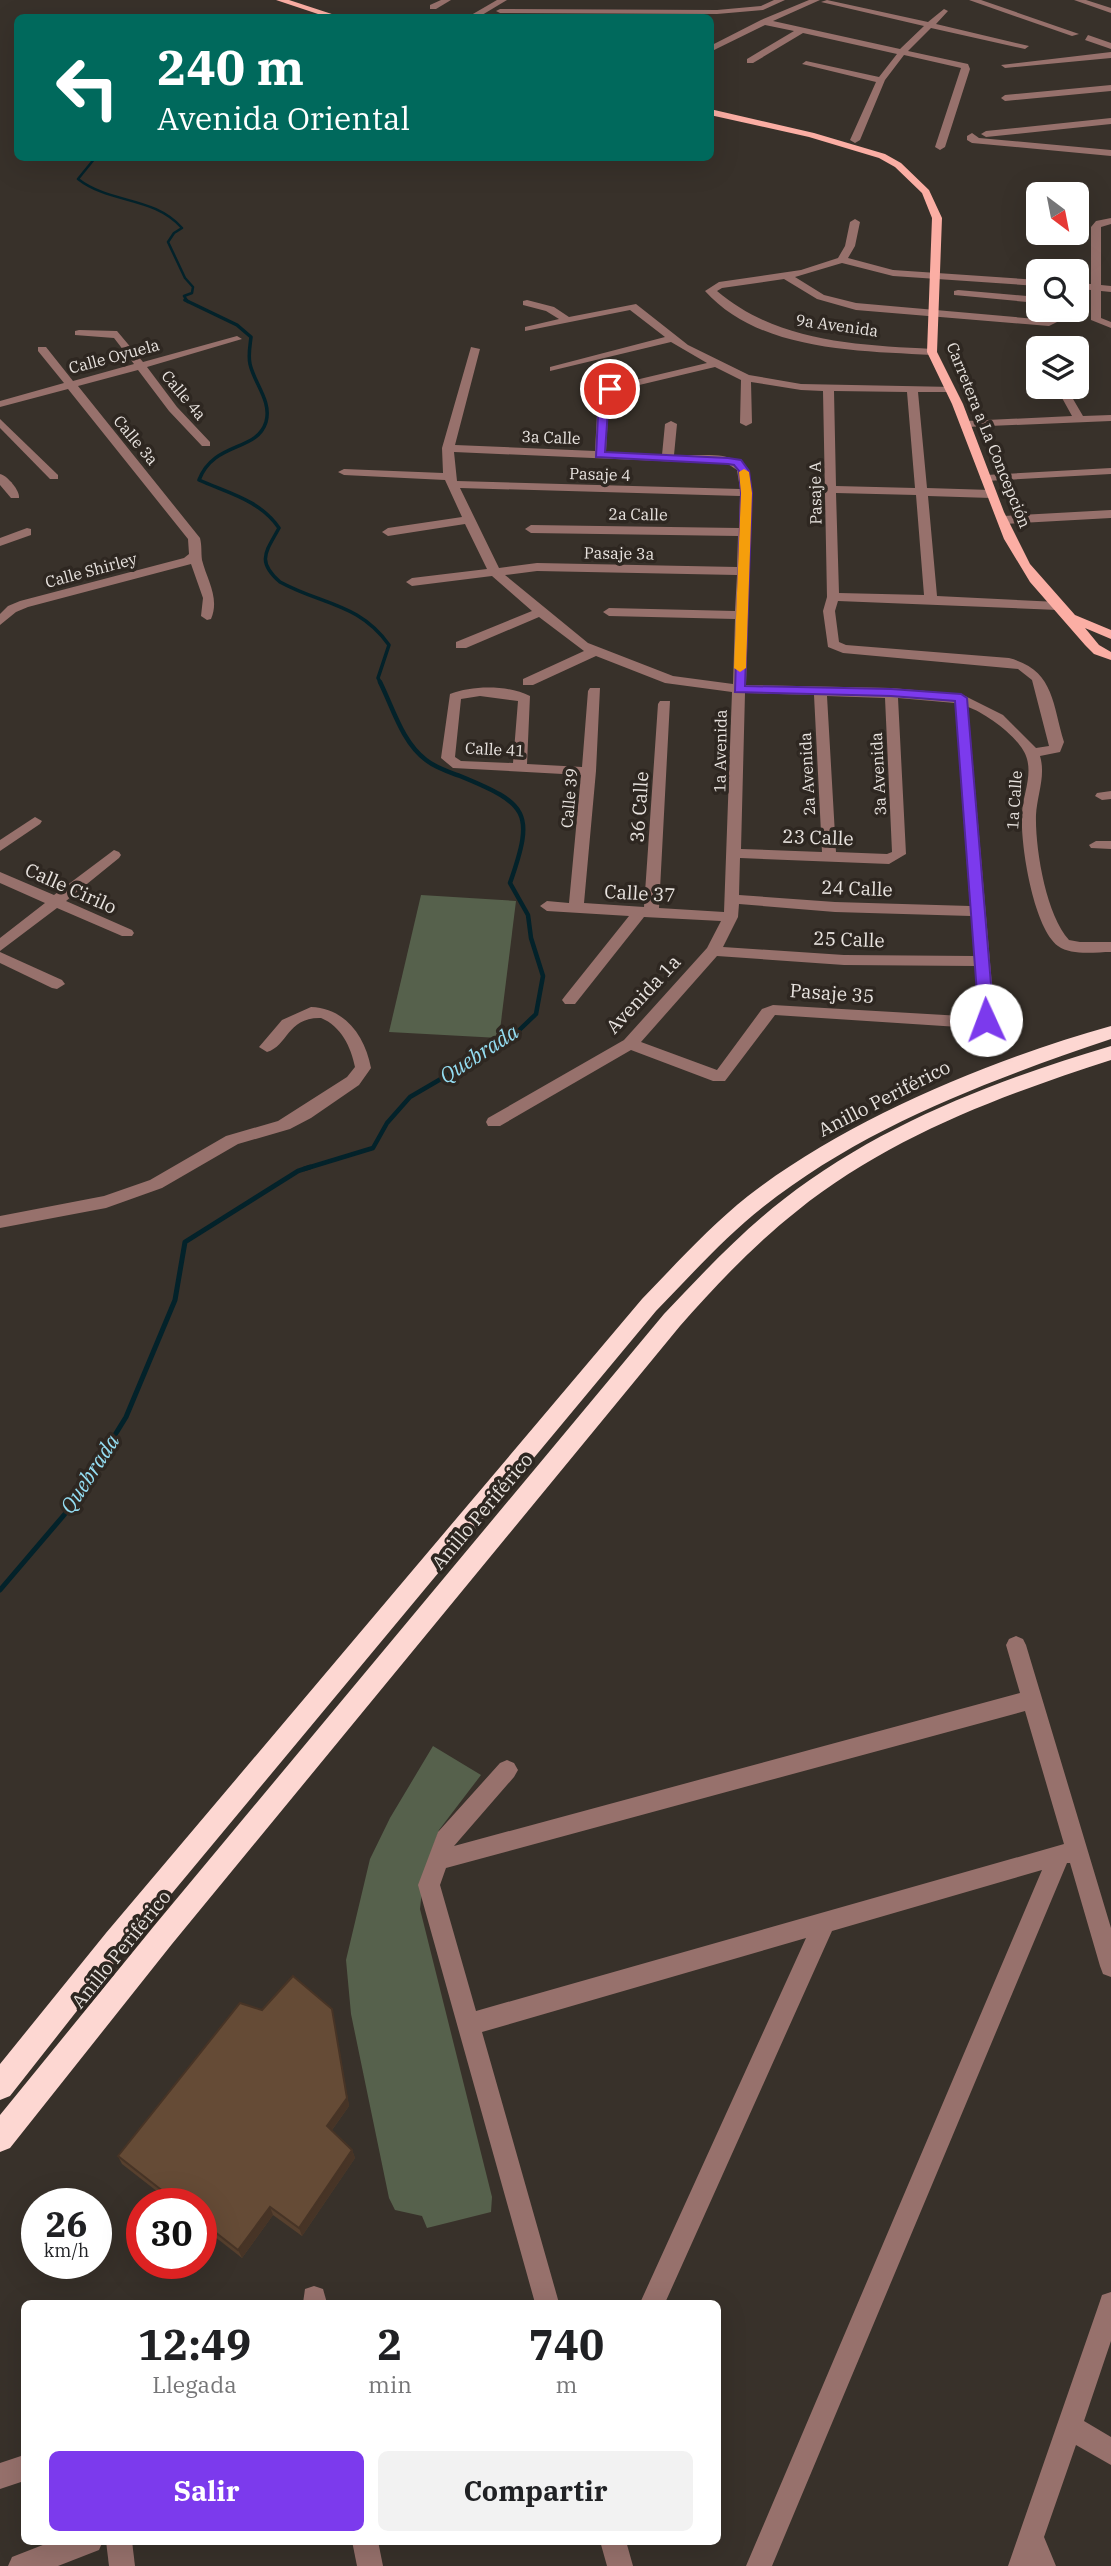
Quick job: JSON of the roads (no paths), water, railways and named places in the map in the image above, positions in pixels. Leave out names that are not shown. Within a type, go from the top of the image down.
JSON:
[{"type":"highway","name":"Anillo Periférico","points":[[0,2086],[115,1942],[632,1326],[710,1242],[772,1189],[858,1134],[944,1092],[1111,1032]]},
{"type":"highway","name":"Anillo Periférico","points":[[0,2138],[172,1924],[663,1331],[728,1258],[792,1204],[871,1151],[955,1110],[1111,1053]]},
{"type":"main road","points":[[280,0],[327,14]]},
{"type":"main road","name":"Carretera a La Concepción","points":[[714,113],[875,153],[894,162],[926,192],[937,218],[932,352],[966,424],[991,494],[1023,564],[1101,651],[1111,667]]},
{"type":"main road","name":"Carretera a La Concepción","points":[[1068,616],[1111,635]]},
{"type":"main road","points":[[1101,651],[1098,637],[1111,635]]},
{"type":"street","points":[[433,7],[447,0]]},
{"type":"street","points":[[470,14],[491,0]]},
{"type":"street","points":[[472,14],[503,0]]},
{"type":"street","points":[[500,11],[727,10],[762,8],[781,0]]},
{"type":"street","points":[[973,0],[987,5],[1002,4],[1075,34]]},
{"type":"street","points":[[1078,0],[1111,11]]},
{"type":"street","points":[[714,47],[768,21],[820,1],[1025,47]]},
{"type":"street","points":[[855,140],[881,80],[903,51],[944,11]]},
{"type":"street","points":[[768,21],[957,63],[966,69],[940,148]]},
{"type":"street","points":[[750,61],[802,30]]},
{"type":"street","points":[[1088,38],[1111,46]]},
{"type":"street","points":[[1005,65],[1111,55]]},
{"type":"street","points":[[806,64],[881,80]]},
{"type":"street","points":[[1005,98],[1111,88]]},
{"type":"street","points":[[1111,121],[971,138],[979,141],[1111,153]]},
{"type":"street","points":[[979,141],[1111,127]]},
{"type":"street","points":[[1111,221],[1099,223],[1096,227],[1095,288],[1096,320],[1111,324]]},
{"type":"street","points":[[842,260],[850,246],[855,222]]},
{"type":"street","points":[[787,276],[817,270],[842,260],[886,272],[1026,282]]},
{"type":"street","points":[[787,276],[815,297],[833,302],[1026,321]]},
{"type":"street","name":"9a Avenida","points":[[787,276],[711,289],[712,293],[740,314],[778,331],[848,344],[932,352]]},
{"type":"street","points":[[1089,287],[1111,289]]},
{"type":"street","points":[[958,293],[1026,299]]},
{"type":"street","points":[[527,303],[550,309],[568,320]]},
{"type":"street","points":[[529,329],[632,306],[672,339],[714,364],[746,378],[801,387],[950,389]]},
{"type":"street","name":"Calle 4a","points":[[79,333],[113,333],[173,409],[206,444]]},
{"type":"street","name":"Calle Oyuela","points":[[0,404],[237,339]]},
{"type":"street","points":[[554,369],[672,339]]},
{"type":"street","name":"Calle 3a","points":[[42,349],[194,538],[197,548],[195,556],[209,598],[207,616]]},
{"type":"street","points":[[475,349],[448,448],[450,481],[494,571],[583,646],[670,680],[739,689],[891,692],[961,698],[999,718],[1032,753]]},
{"type":"street","points":[[600,455],[604,395],[610,389],[714,364]]},
{"type":"street","points":[[746,378],[746,423]]},
{"type":"street","name":"Pasaje A","points":[[828,388],[833,597]]},
{"type":"street","points":[[912,389],[931,599]]},
{"type":"street","points":[[1068,399],[1079,419]]},
{"type":"street","points":[[966,424],[1111,418]]},
{"type":"street","points":[[0,422],[54,477]]},
{"type":"street","points":[[668,456],[671,424]]},
{"type":"street","points":[[0,442],[13,438]]},
{"type":"street","name":"3a Calle","points":[[448,448],[668,456],[737,462]]},
{"type":"street","name":"1a Avenida","points":[[731,917],[734,899],[746,493],[744,471],[737,462]]},
{"type":"street","points":[[986,478],[1111,471]]},
{"type":"street","name":"Pasaje 4","points":[[344,472],[450,481],[746,493]]},
{"type":"street","points":[[0,477],[15,496]]},
{"type":"street","points":[[832,489],[991,494]]},
{"type":"street","points":[[1003,520],[1111,514]]},
{"type":"street","points":[[388,532],[467,520]]},
{"type":"street","name":"2a Calle","points":[[531,529],[745,532]]},
{"type":"street","points":[[0,541],[27,532]]},
{"type":"street","name":"Calle Shirley","points":[[0,621],[12,609],[24,604],[188,561],[195,556]]},
{"type":"street","name":"Pasaje 3a","points":[[412,582],[537,567],[744,571]]},
{"type":"street","points":[[833,597],[1058,606]]},
{"type":"street","name":"1a Calle","points":[[833,597],[829,611],[833,645],[837,648],[1009,662],[1033,671],[1038,678],[1057,747],[1032,753],[1035,765],[1029,815],[1029,838],[1049,922],[1056,936],[1064,943],[1077,947],[1111,947]]},
{"type":"street","points":[[460,645],[540,612]]},
{"type":"street","points":[[609,612],[743,615]]},
{"type":"street","points":[[520,767],[525,689],[595,651]]},
{"type":"street","name":"Calle 41","points":[[525,689],[469,692],[455,697],[448,758],[458,765],[589,771]]},
{"type":"street","name":"2a Avenida","points":[[820,690],[829,857]]},
{"type":"street","name":"Calle 39","points":[[576,908],[595,691]]},
{"type":"street","name":"3a Avenida","points":[[891,692],[899,854]]},
{"type":"street","points":[[961,698],[984,961]]},
{"type":"street","name":"36 Calle","points":[[645,912],[665,704]]},
{"type":"street","points":[[0,848],[35,821]]},
{"type":"street","points":[[1096,845],[1111,845]]},
{"type":"street","name":"23 Calle","points":[[735,853],[889,859],[899,854]]},
{"type":"street","points":[[0,946],[114,855]]},
{"type":"street","name":"Calle Cirilo","points":[[0,877],[127,933]]},
{"type":"street","name":"24 Calle","points":[[734,899],[835,907],[979,911]]},
{"type":"street","name":"Calle 37","points":[[547,906],[731,917]]},
{"type":"street","points":[[570,1000],[645,912]]},
{"type":"street","name":"Avenida 1a","points":[[494,1122],[630,1044],[712,951],[731,917]]},
{"type":"street","name":"25 Calle","points":[[712,951],[845,960],[984,961]]},
{"type":"street","points":[[0,957],[57,984]]},
{"type":"street","name":"Pasaje 35","points":[[630,1044],[719,1077],[766,1013],[773,1010],[974,1023],[986,1020],[984,961]]},
{"type":"street","points":[[0,1222],[106,1202],[156,1184],[232,1140],[268,1131],[295,1120],[354,1081],[363,1068],[346,1026],[338,1017],[327,1013],[310,1013],[283,1024],[267,1047]]},
{"type":"street","points":[[1016,1645],[1068,1853],[1111,1966]]},
{"type":"street","points":[[439,1860],[1030,1700]]},
{"type":"street","points":[[507,1770],[446,1839],[429,1885],[546,2300]]},
{"type":"street","points":[[469,2024],[1068,1853]]},
{"type":"street","points":[[759,2566],[1068,1853]]},
{"type":"street","points":[[653,2300],[824,1924]]},
{"type":"street","points":[[1021,2566],[1111,2304]]},
{"type":"street","points":[[1070,2427],[1111,2452]]},
{"type":"street","points":[[0,2476],[21,2469]]},
{"type":"street","points":[[1032,2539],[1043,2566]]},
{"type":"street","points":[[21,2566],[79,2545]]},
{"type":"street","points":[[119,2545],[122,2566]]},
{"type":"street","points":[[366,2545],[370,2566]]},
{"type":"street","points":[[614,2545],[620,2566]]},
{"type":"waterway","name":"Quebrada","points":[[93,161],[78,179],[104,193],[158,210],[182,228],[174,233],[168,242],[185,278],[193,287],[192,293],[184,296],[187,301]]},
{"type":"waterway","name":"Quebrada","points":[[187,301],[237,325],[251,337],[250,364],[267,407],[266,422],[261,432],[224,452],[206,468],[199,480],[253,504],[279,528],[267,550],[266,562],[280,582],[339,606],[377,631],[389,645],[378,678],[380,682]]},
{"type":"waterway","name":"Quebrada","points":[[304,1169],[373,1148],[387,1123],[410,1097],[511,1038],[536,1014],[543,976],[531,938],[528,915],[510,883],[522,840],[523,825],[520,813],[500,795],[438,768],[418,753],[404,734],[380,682]]},
{"type":"waterway","name":"Quebrada","points":[[304,1169],[310,1167]]},
{"type":"waterway","name":"Quebrada","points":[[0,1590],[70,1508],[126,1417],[175,1300],[185,1242],[304,1169]]}]
